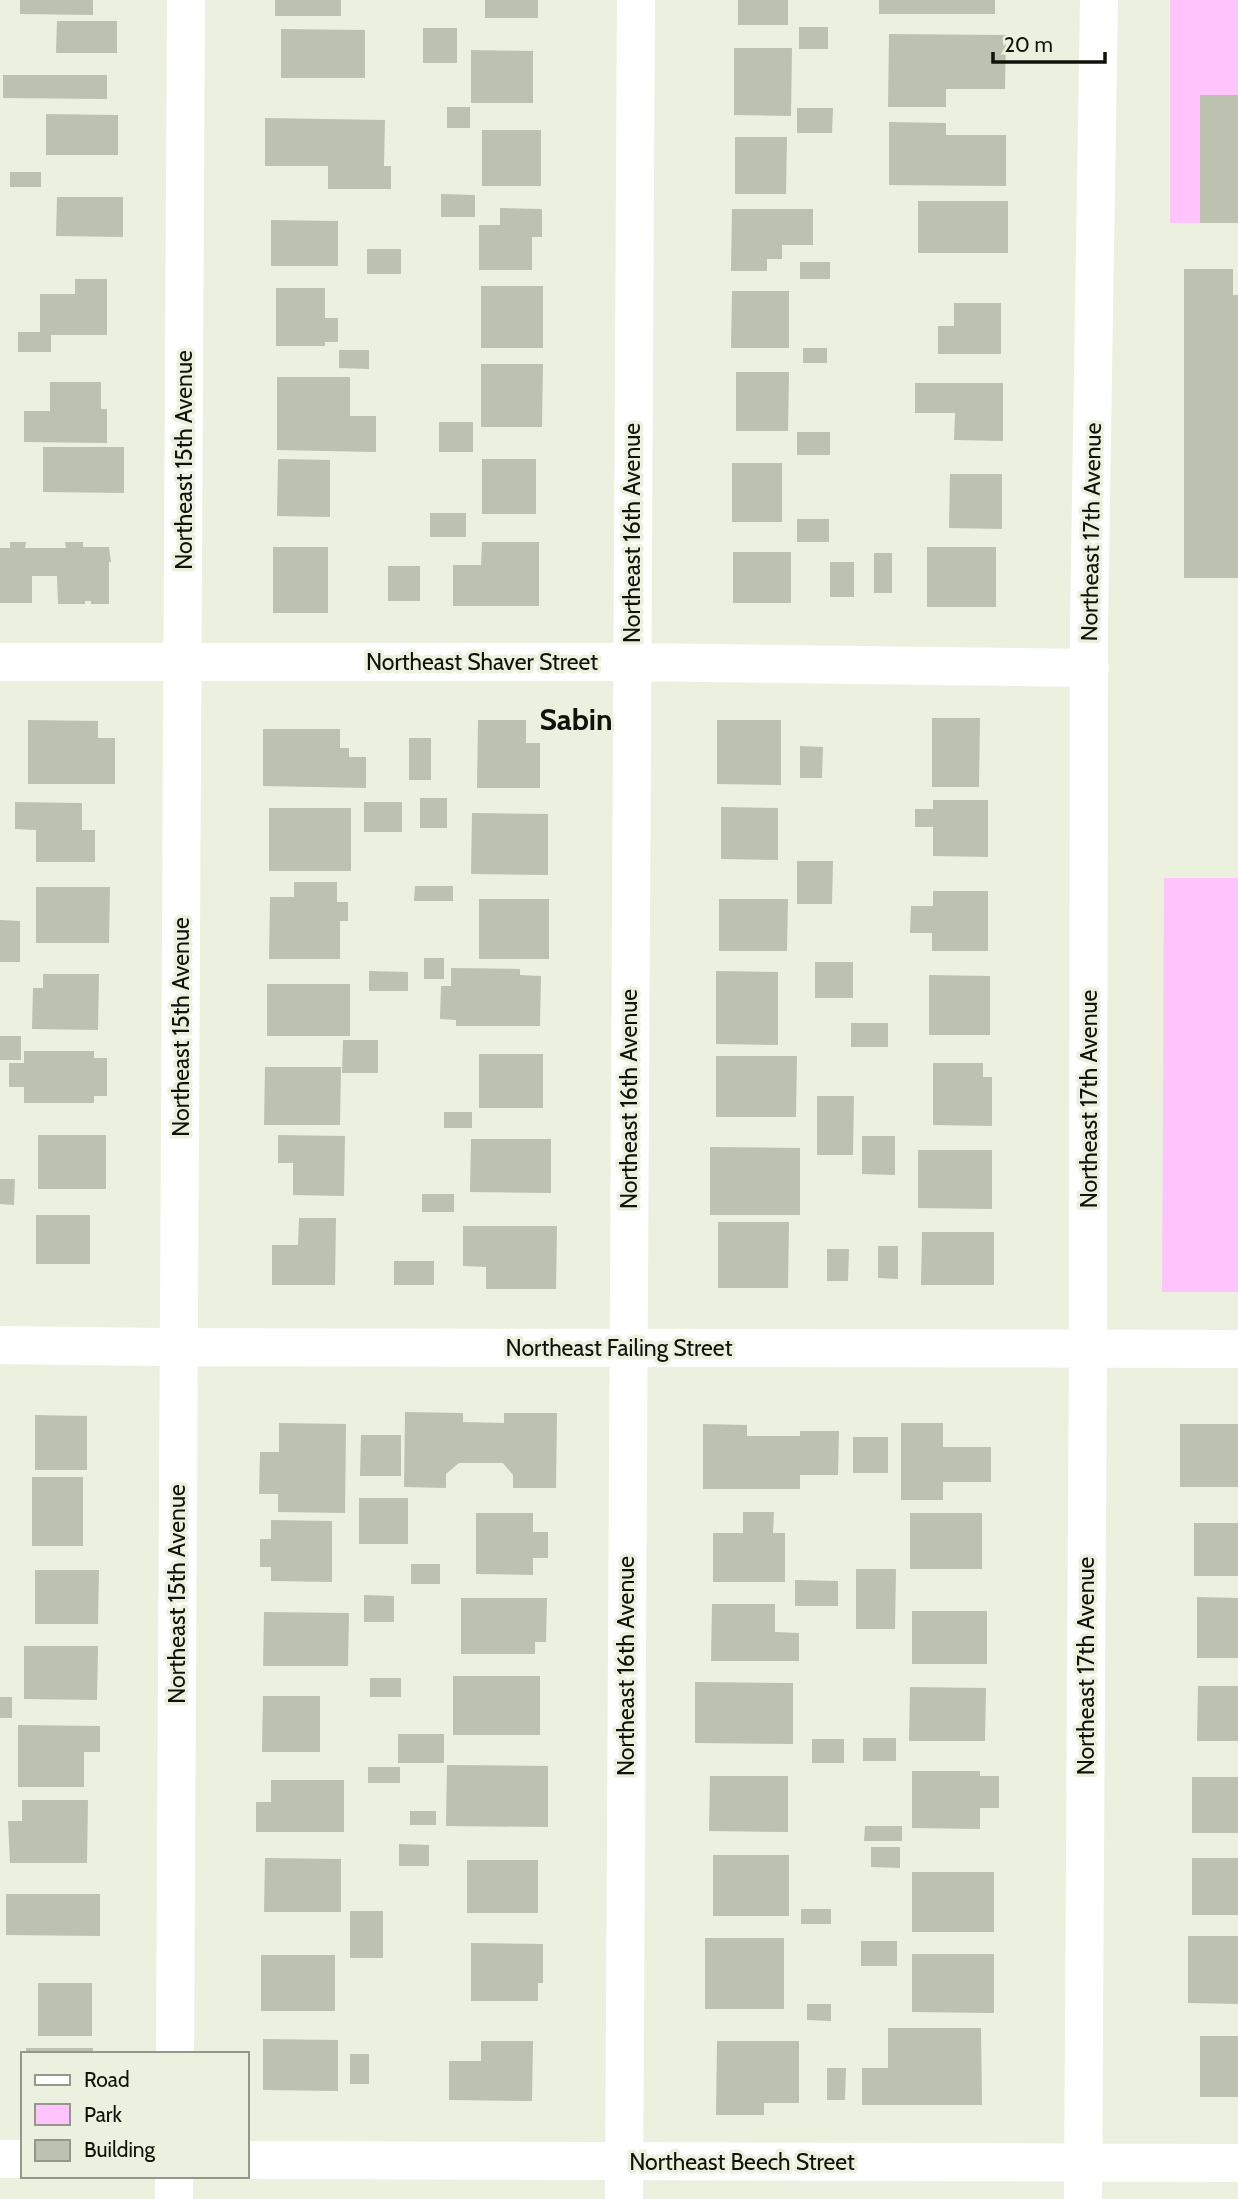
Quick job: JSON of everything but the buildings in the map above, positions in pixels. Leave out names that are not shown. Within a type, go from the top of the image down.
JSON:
[{"type":"street","name":"Northeast 15th Avenue","points":[[175,2052],[186,0]]},
{"type":"street","name":"Northeast 16th Avenue","points":[[624,2199],[636,0]]},
{"type":"street","name":"Northeast 17th Avenue","points":[[1083,2181],[1089,623],[1099,0]]},
{"type":"street","name":"Northeast Shaver Street","points":[[0,662],[631,662],[1090,668]]},
{"type":"street","name":"Northeast Failing Street","points":[[0,1345],[1238,1349]]},
{"type":"street","points":[[0,2159],[21,2159]]},
{"type":"street","name":"Northeast Beech Street","points":[[248,2160],[624,2161],[1083,2181],[1238,2163]]},
{"type":"street","points":[[174,2178],[174,2199]]},
{"type":"green space","points":[[1170,0],[1238,0],[1238,95],[1200,96],[1200,223],[1170,223]]},
{"type":"green space","points":[[1164,878],[1238,878],[1238,1292],[1162,1292]]},
{"type":"district","name":"Sabin","points":[[576,720]]}]
